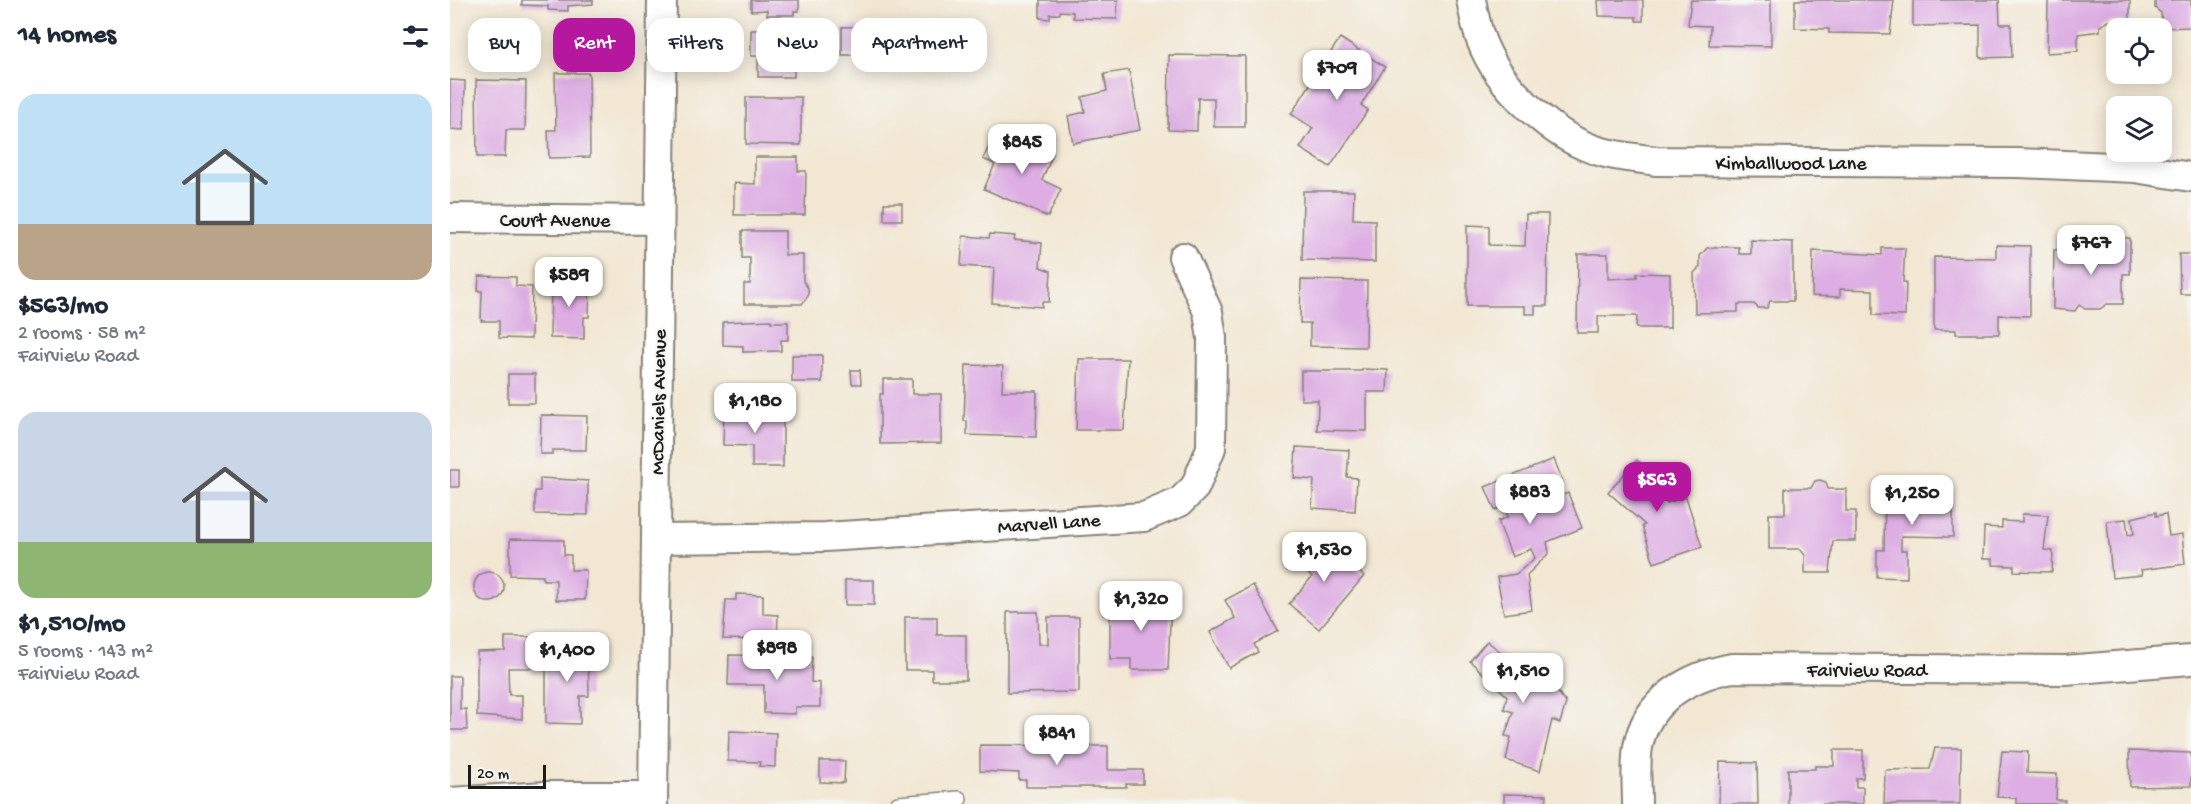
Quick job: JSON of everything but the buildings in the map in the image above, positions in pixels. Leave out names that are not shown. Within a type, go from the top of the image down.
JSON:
[{"type":"street","name":"McDaniels Avenue","points":[[653,800],[662,0]]},
{"type":"street","name":"Kimballwood Lane","points":[[1471,0],[1480,40],[1508,85],[1539,117],[1558,130],[1600,152],[1656,161],[2018,163],[2135,168],[2191,177]]},
{"type":"street","name":"Court Avenue","points":[[450,218],[659,220]]},
{"type":"street","name":"Marvell Lane","points":[[656,539],[825,537],[1144,516],[1163,511],[1180,502],[1195,487],[1211,448],[1212,338],[1208,312],[1183,257]]},
{"type":"street","name":"Fairview Road","points":[[1637,804],[1638,747],[1650,715],[1675,689],[1714,671],[1732,668],[2065,670],[2191,660]]},
{"type":"street","points":[[450,802],[545,796],[653,800]]},
{"type":"lane","points":[[898,804],[959,799]]}]
